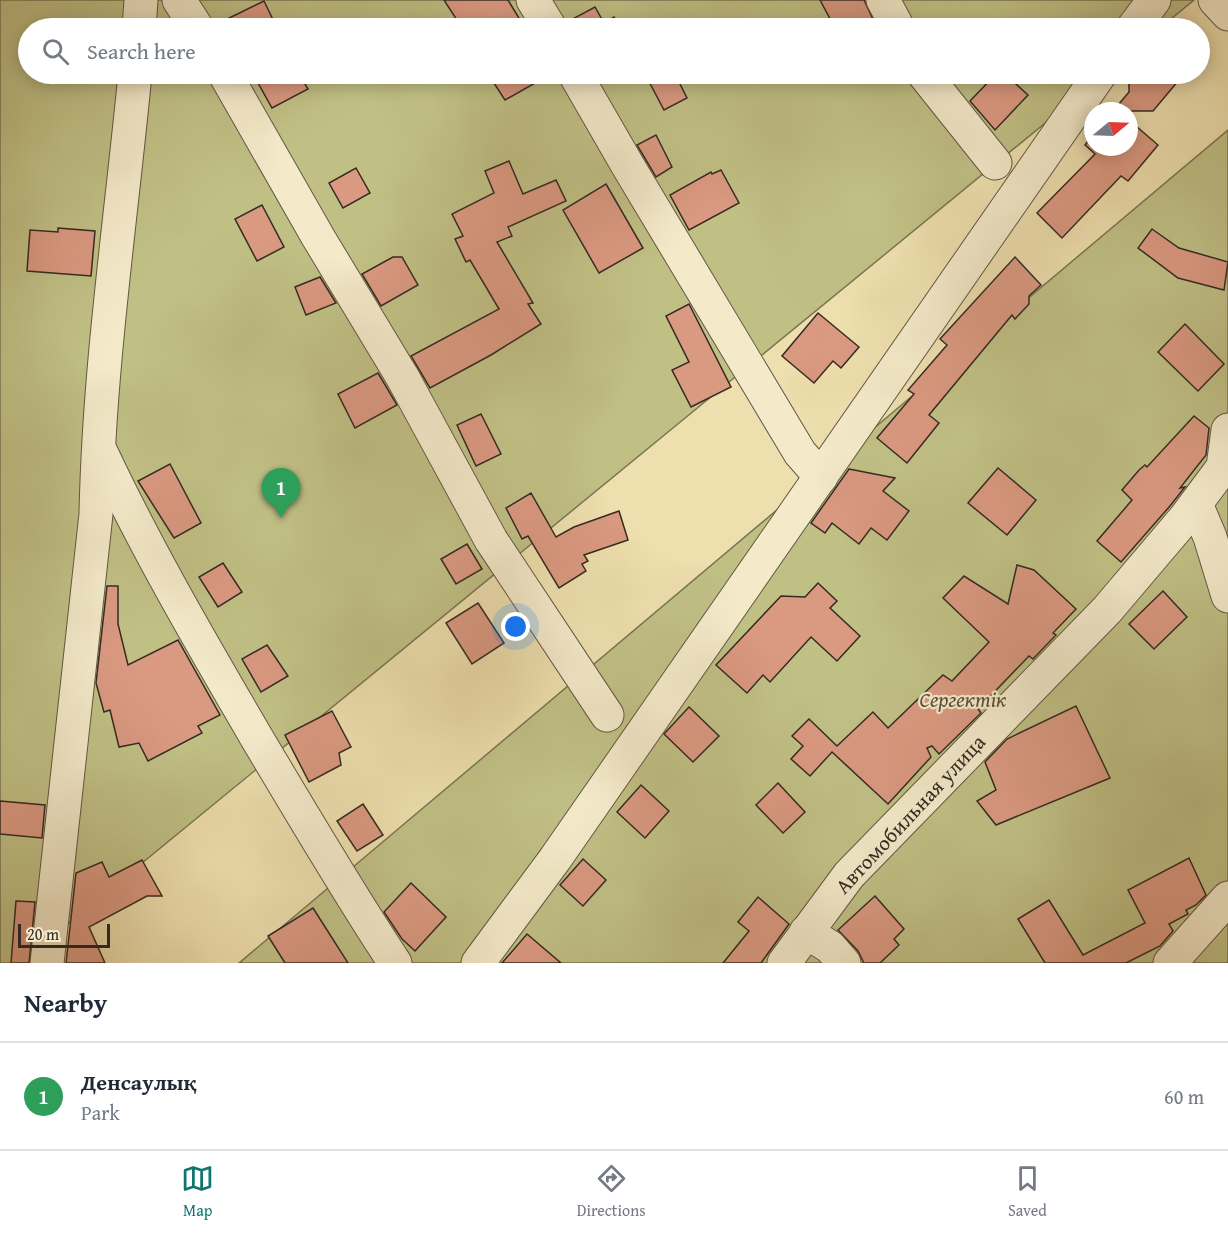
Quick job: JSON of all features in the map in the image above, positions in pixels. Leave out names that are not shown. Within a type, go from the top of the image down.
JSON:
[{"type":"street","points":[[140,18],[141,0]]},
{"type":"street","points":[[179,0],[191,18]]},
{"type":"street","points":[[533,0],[544,18]]},
{"type":"street","points":[[882,0],[892,18]]},
{"type":"street","points":[[1140,18],[1154,0]]},
{"type":"street","points":[[1215,0],[1228,14]]},
{"type":"street","points":[[47,963],[96,514],[97,445],[134,84]]},
{"type":"street","points":[[231,84],[318,237],[404,378],[491,540],[607,715]]},
{"type":"street","points":[[581,84],[800,453],[821,477]]},
{"type":"street","points":[[932,84],[995,163]]},
{"type":"street","points":[[478,963],[555,859],[1093,84]]},
{"type":"street","name":"Автомобильная улица","points":[[784,963],[849,875],[1107,610],[1204,494],[1223,467],[1228,430]]},
{"type":"street","points":[[97,445],[154,560],[197,636],[352,898],[395,963]]},
{"type":"street","points":[[1204,494],[1210,537],[1228,596]]},
{"type":"street","points":[[1170,963],[1228,898]]},
{"type":"street","points":[[806,932],[830,947],[844,963]]},
{"type":"green space","points":[[0,0],[1194,0],[1172,18],[18,18],[18,84],[1093,84],[20,963],[0,963]]},
{"type":"green space","name":"Сергектік","points":[[1228,130],[1228,963],[239,963]]},
{"type":"building","points":[[444,0],[508,0],[519,18],[456,18]]},
{"type":"building","points":[[820,0],[864,0],[872,18],[830,18]]},
{"type":"building","points":[[264,1],[272,18],[229,18]]},
{"type":"building","points":[[595,7],[601,18],[574,18]]},
{"type":"building","points":[[259,84],[305,84],[308,89],[272,108]]},
{"type":"building","points":[[495,84],[533,84],[505,100]]},
{"type":"building","points":[[650,84],[680,84],[687,98],[664,110]]},
{"type":"building","points":[[986,84],[1016,84],[1028,95],[995,130],[970,101]]},
{"type":"building","points":[[1129,84],[1176,84],[1153,111],[1138,111],[1138,102],[1121,102],[1129,92]]},
{"type":"building","points":[[1138,128],[1158,145],[1128,181],[1121,176],[1062,238],[1037,213],[1093,156],[1138,156]]},
{"type":"building","points":[[656,135],[672,167],[656,177],[637,145]]},
{"type":"building","points":[[509,161],[523,194],[556,180],[566,201],[508,227],[512,236],[497,242],[533,303],[528,304],[541,324],[491,355],[430,388],[411,356],[499,309],[470,260],[466,262],[455,239],[463,236],[452,214],[494,193],[485,171]]},
{"type":"building","points":[[356,168],[370,193],[343,208],[329,183]]},
{"type":"building","points":[[721,170],[739,203],[689,230],[670,195],[711,172],[712,174]]},
{"type":"building","points":[[606,184],[643,248],[599,273],[563,210]]},
{"type":"building","points":[[262,205],[284,247],[257,261],[235,219]]},
{"type":"building","points":[[58,228],[95,231],[91,276],[27,271],[30,230],[58,232]]},
{"type":"building","points":[[1152,229],[1179,248],[1228,262],[1224,290],[1178,278],[1138,248]]},
{"type":"building","points":[[393,257],[402,257],[418,285],[381,306],[362,274]]},
{"type":"building","points":[[1015,257],[1041,285],[1029,296],[1029,304],[1015,319],[1012,315],[929,415],[939,423],[907,463],[877,438],[914,394],[908,390],[947,345],[940,339]]},
{"type":"building","points":[[320,277],[336,303],[306,315],[295,287]]},
{"type":"building","points":[[689,304],[731,387],[691,407],[672,370],[689,362],[666,316]]},
{"type":"building","points":[[818,313],[859,347],[841,368],[833,361],[814,383],[782,356]]},
{"type":"building","points":[[1185,324],[1224,364],[1198,391],[1158,352]]},
{"type":"building","points":[[378,373],[397,405],[355,428],[338,394]]},
{"type":"building","points":[[481,414],[501,454],[476,466],[457,425]]},
{"type":"building","points":[[1194,416],[1209,428],[1206,455],[1180,488],[1185,487],[1170,506],[1121,562],[1097,541],[1132,500],[1122,490],[1139,470],[1145,465],[1147,467]]},
{"type":"building","points":[[170,464],[201,523],[174,538],[138,481]]},
{"type":"building","points":[[998,468],[1036,500],[1007,535],[968,503]]},
{"type":"building","points":[[849,469],[895,478],[883,491],[909,511],[887,540],[871,528],[859,544],[832,523],[825,533],[811,523]]},
{"type":"building","points":[[531,493],[556,537],[574,527],[619,511],[628,540],[584,555],[588,561],[582,564],[586,571],[559,588],[528,536],[522,539],[506,508]]},
{"type":"building","points":[[467,544],[482,569],[456,584],[441,559]]},
{"type":"building","points":[[223,563],[242,592],[218,607],[199,577]]},
{"type":"building","points":[[1017,565],[1034,570],[1076,609],[1053,633],[1056,635],[1033,659],[1029,656],[978,709],[981,713],[939,754],[932,746],[927,748],[931,757],[888,804],[832,752],[810,776],[791,759],[803,746],[792,736],[809,719],[837,746],[873,712],[888,728],[943,675],[952,681],[989,642],[943,598],[964,576],[1008,604]]},
{"type":"building","points":[[818,583],[837,601],[830,608],[860,636],[837,661],[811,637],[770,682],[763,675],[747,693],[716,665],[781,596],[805,597]]},
{"type":"building","points":[[107,586],[118,586],[118,624],[128,665],[178,640],[220,715],[198,726],[202,733],[148,761],[139,743],[119,747],[110,710],[104,712],[96,683]]},
{"type":"building","points":[[1163,591],[1187,617],[1154,649],[1129,624]]},
{"type":"building","points":[[478,603],[504,643],[472,664],[446,623]]},
{"type":"building","points":[[267,645],[288,676],[261,692],[242,659]]},
{"type":"building","points":[[1076,706],[1110,778],[996,825],[977,801],[996,790],[985,762],[1007,739]]},
{"type":"building","points":[[689,707],[719,736],[693,762],[664,734]]},
{"type":"building","points":[[332,711],[351,747],[339,753],[341,765],[309,782],[285,735]]},
{"type":"building","points":[[778,783],[805,812],[783,833],[756,805]]},
{"type":"building","points":[[641,785],[669,811],[645,838],[617,812]]},
{"type":"building","points":[[0,801],[45,805],[42,838],[0,834]]},
{"type":"building","points":[[363,804],[383,835],[357,851],[337,821]]},
{"type":"building","points":[[1189,858],[1206,895],[1196,905],[1186,910],[1188,914],[1169,924],[1173,931],[1160,946],[1126,963],[1045,963],[1018,919],[1049,900],[1083,955],[1145,923],[1128,890]]},
{"type":"building","points":[[583,859],[606,880],[583,906],[560,885]]},
{"type":"building","points":[[142,860],[162,896],[147,896],[89,927],[105,963],[66,963],[76,873],[102,862],[109,877]]},
{"type":"building","points":[[411,883],[446,917],[415,951],[402,939],[384,912]]},
{"type":"building","points":[[875,896],[904,929],[894,939],[899,945],[880,963],[864,963],[858,951],[838,930]]},
{"type":"building","points":[[758,897],[789,924],[761,963],[723,963],[749,931],[738,922]]},
{"type":"building","points":[[16,901],[35,902],[29,963],[11,963]]},
{"type":"building","points":[[313,908],[348,963],[285,963],[268,936]]},
{"type":"building","points":[[527,934],[561,963],[502,963]]},
{"type":"place","name":"Денсаулық","points":[[281,518]]}]
